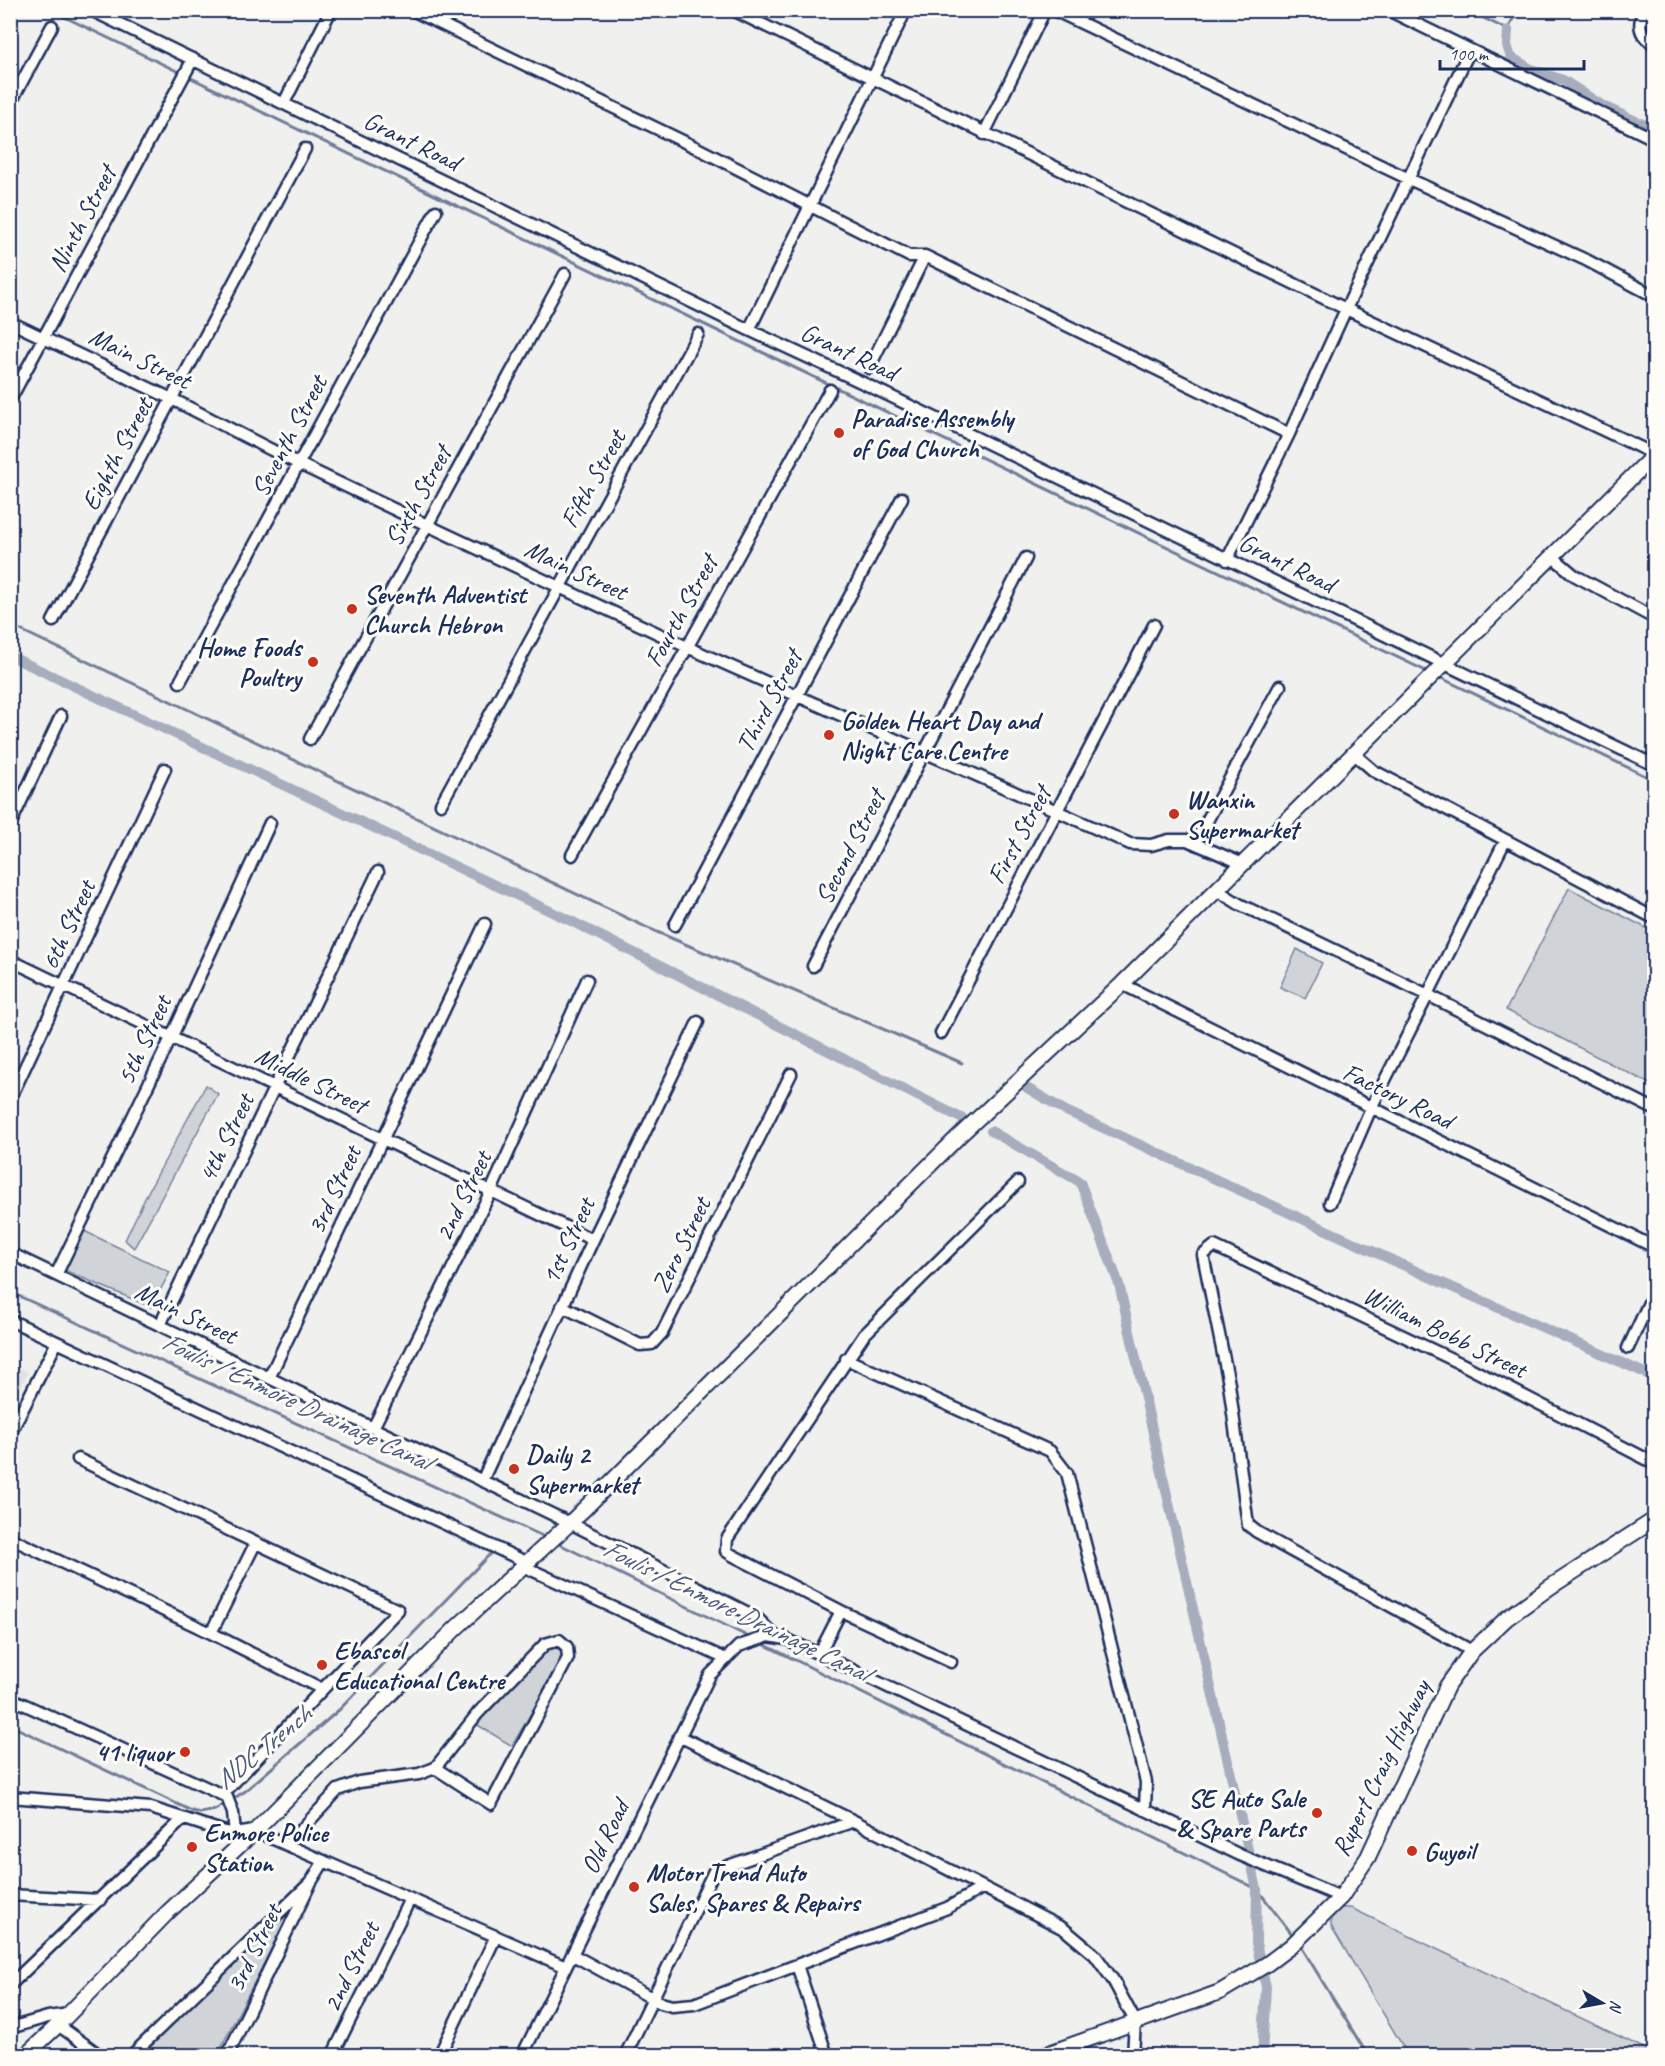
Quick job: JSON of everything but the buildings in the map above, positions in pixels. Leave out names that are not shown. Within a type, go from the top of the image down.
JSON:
[{"type":"main road","points":[[25,2055],[69,2014],[168,1912],[255,1831],[455,1629],[570,1523],[972,1123],[1223,890],[1243,864],[1356,756],[1444,663],[1654,454]]},
{"type":"main road","name":"Rupert Craig Highway","points":[[1041,2055],[1220,1992],[1267,1964],[1291,1946],[1341,1897],[1368,1857],[1447,1686],[1472,1651],[1507,1618],[1533,1599],[1654,1520]]},
{"type":"street","name":"Grant Road","points":[[91,10],[749,330],[1654,765]]},
{"type":"street","points":[[284,103],[331,10]]},
{"type":"street","points":[[412,10],[695,147],[909,256],[925,256],[1289,434]]},
{"type":"street","points":[[733,10],[1346,309],[1654,454]]},
{"type":"street","points":[[749,330],[906,10]]},
{"type":"street","points":[[984,134],[1045,10]]},
{"type":"street","points":[[1054,10],[1409,179],[1588,261],[1654,296]]},
{"type":"street","points":[[1388,10],[1654,139]]},
{"type":"street","points":[[1644,10],[1640,19],[1640,29],[1645,38],[1654,44]]},
{"type":"street","points":[[10,104],[52,26]]},
{"type":"street","points":[[1227,560],[1470,51]]},
{"type":"street","name":"Ninth Street","points":[[10,400],[193,59]]},
{"type":"street","name":"Eighth Street","points":[[53,621],[306,149]]},
{"type":"street","name":"Seventh Street","points":[[180,682],[436,212]]},
{"type":"street","points":[[869,368],[925,256]]},
{"type":"street","name":"Sixth Street","points":[[310,739],[565,274]]},
{"type":"street","name":"Main Street","points":[[10,322],[44,336],[299,464],[427,525],[687,646],[1057,812],[1131,844],[1151,845],[1168,840],[1187,840],[1195,843]]},
{"type":"street","name":"Fifth Street","points":[[441,804],[698,334]]},
{"type":"street","name":"Fourth Street","points":[[572,855],[830,390]]},
{"type":"street","name":"Third Street","points":[[675,925],[902,498]]},
{"type":"street","points":[[1553,557],[1574,574],[1654,618]]},
{"type":"street","name":"Second Street","points":[[813,966],[1026,558]]},
{"type":"street","name":"First Street","points":[[941,1033],[1155,625]]},
{"type":"street","points":[[1243,864],[1195,843],[1280,686]]},
{"type":"street","points":[[10,825],[61,716]]},
{"type":"street","points":[[1356,756],[1374,771],[1654,918]]},
{"type":"street","name":"6th Street","points":[[10,1099],[65,987],[165,769]]},
{"type":"street","name":"5th Street","points":[[56,1275],[171,1038],[270,823]]},
{"type":"street","points":[[1330,1203],[1371,1108],[1505,841]]},
{"type":"street","name":"4th Street","points":[[160,1325],[378,872]]},
{"type":"street","points":[[1223,890],[1239,904],[1428,995],[1654,1109]]},
{"type":"street","name":"3rd Street","points":[[269,1378],[485,924]]},
{"type":"street","name":"Middle Street","points":[[10,960],[593,1240]]},
{"type":"street","name":"2nd Street","points":[[373,1428],[491,1191],[587,980]]},
{"type":"street","name":"Factory Road","points":[[1122,984],[1654,1247]]},
{"type":"street","name":"1st Street","points":[[482,1481],[593,1240],[698,1022]]},
{"type":"street","name":"Zero Street","points":[[562,1306],[640,1345],[652,1344],[662,1333],[791,1074]]},
{"type":"street","points":[[951,1662],[841,1611],[726,1551],[727,1539],[864,1335],[1018,1182]]},
{"type":"street","name":"William Bobb Street","points":[[1472,1651],[1248,1525],[1229,1384],[1203,1255],[1214,1246],[1462,1364],[1654,1463]]},
{"type":"street","name":"Main Street","points":[[10,1253],[570,1523],[756,1617],[772,1636]]},
{"type":"street","points":[[1628,1348],[1654,1292]]},
{"type":"street","points":[[10,1320],[726,1659]]},
{"type":"street","points":[[10,1434],[57,1342]]},
{"type":"street","points":[[846,1359],[1050,1451],[1067,1473],[1146,1782],[1145,1810]]},
{"type":"street","points":[[78,1459],[399,1610],[322,1689],[224,1796]]},
{"type":"street","points":[[10,1538],[211,1633],[322,1689]]},
{"type":"street","points":[[211,1633],[255,1544]]},
{"type":"street","points":[[819,1654],[841,1611]]},
{"type":"street","points":[[772,1636],[819,1654],[1269,1869],[1341,1897]]},
{"type":"street","name":"Old Road","points":[[522,2055],[710,1676],[739,1646],[772,1636]]},
{"type":"street","points":[[287,1845],[338,1790],[359,1782],[418,1774],[435,1767],[478,1713],[545,1644],[558,1640],[567,1647],[568,1658],[491,1804],[435,1767]]},
{"type":"street","points":[[10,1698],[224,1796],[233,1813],[235,1834]]},
{"type":"street","points":[[679,1736],[854,1821],[1064,1929],[1095,1955],[1113,1980],[1135,2021],[1133,2055]]},
{"type":"street","points":[[10,1797],[151,1808],[235,1834],[255,1831],[566,1967]]},
{"type":"street","points":[[10,1985],[183,1819]]},
{"type":"street","points":[[625,2055],[714,1871],[854,1821]]},
{"type":"street","name":"3rd Street","points":[[227,2055],[311,1882],[324,1861]]},
{"type":"street","points":[[131,2055],[311,1882]]},
{"type":"street","points":[[573,1955],[652,1999],[672,2006],[694,2004],[947,1908],[982,1888]]},
{"type":"street","points":[[10,1895],[100,1900]]},
{"type":"street","name":"2nd Street","points":[[332,2055],[410,1899]]},
{"type":"street","points":[[439,2055],[496,1936]]},
{"type":"street","points":[[797,1965],[827,2055]]},
{"type":"street","points":[[10,2028],[48,2017],[69,2014]]},
{"type":"street","points":[[58,2025],[101,2055]]},
{"type":"shaded area","points":[[1569,888],[1654,932],[1654,1086],[1506,1010]]},
{"type":"shaded area","points":[[1297,949],[1322,963],[1305,998],[1280,987]]},
{"type":"shaded area","points":[[206,1085],[218,1094],[134,1248],[125,1240],[148,1192]]},
{"type":"shaded area","points":[[82,1230],[170,1272],[151,1307],[64,1270]]},
{"type":"shaded area","points":[[11,1364],[28,1372],[11,1407]]},
{"type":"shaded area","points":[[555,1647],[563,1652],[564,1657],[512,1746],[476,1724],[549,1648]]},
{"type":"shaded area","points":[[294,1905],[217,2055],[140,2055]]},
{"type":"shaded area","points":[[1340,1908],[1351,1908],[1654,2055],[1408,2055],[1331,1926],[1331,1917]]},
{"type":"waterway","points":[[50,10],[181,73]]},
{"type":"waterway","points":[[1467,10],[1508,30],[1517,10]]},
{"type":"waterway","points":[[1508,30],[1507,46],[1511,57],[1531,69],[1563,80],[1603,106],[1654,129]]},
{"type":"waterway","points":[[187,76],[1428,672]]},
{"type":"waterway","points":[[10,625],[650,929],[962,1063]]},
{"type":"waterway","points":[[10,656],[569,920],[965,1120]]},
{"type":"waterway","points":[[1437,676],[1654,780]]},
{"type":"waterway","points":[[1027,1088],[1066,1111],[1654,1377]]},
{"type":"waterway","points":[[991,1131],[1080,1182],[1119,1284],[1257,1889],[1256,1943],[1266,1987],[1262,2056]]},
{"type":"waterway","name":"Foulis / Enmore Drainage Canal","points":[[10,1292],[549,1539]]},
{"type":"waterway","name":"Foulis / Enmore Drainage Canal","points":[[555,1542],[751,1638]]},
{"type":"waterway","name":"NDC Trench","points":[[10,1725],[192,1811],[200,1813],[215,1810],[244,1792],[340,1709],[491,1553]]},
{"type":"waterway","name":"Foulis / Enmore Drainage Canal","points":[[759,1642],[1257,1889],[1295,1938]]},
{"type":"waterway","name":"Foulis / Enmore Drainage Canal","points":[[1299,1943],[1368,2056]]},
{"type":"place","name":"Paradise Assembly of God Church","points":[[839,433]]},
{"type":"place","name":"Seventh Adventist Church Hebron","points":[[352,609]]},
{"type":"place","name":"Home Foods Poultry","points":[[313,662]]},
{"type":"place","name":"Golden Heart Day and Night Care Centre","points":[[829,735]]},
{"type":"place","name":"Wanxin Supermarket","points":[[1174,814]]},
{"type":"place","name":"Daily 2 Supermarket","points":[[514,1469]]},
{"type":"place","name":"Ebascol Educational Centre","points":[[322,1665]]},
{"type":"place","name":"41 liquor","points":[[185,1752]]},
{"type":"place","name":"SE Auto Sale & Spare Parts","points":[[1317,1813]]},
{"type":"place","name":"Enmore Police Station","points":[[192,1847]]},
{"type":"place","name":"Guyoil","points":[[1412,1851]]},
{"type":"place","name":"Motor Trend Auto Sales, Spares & Repairs","points":[[634,1887]]}]
